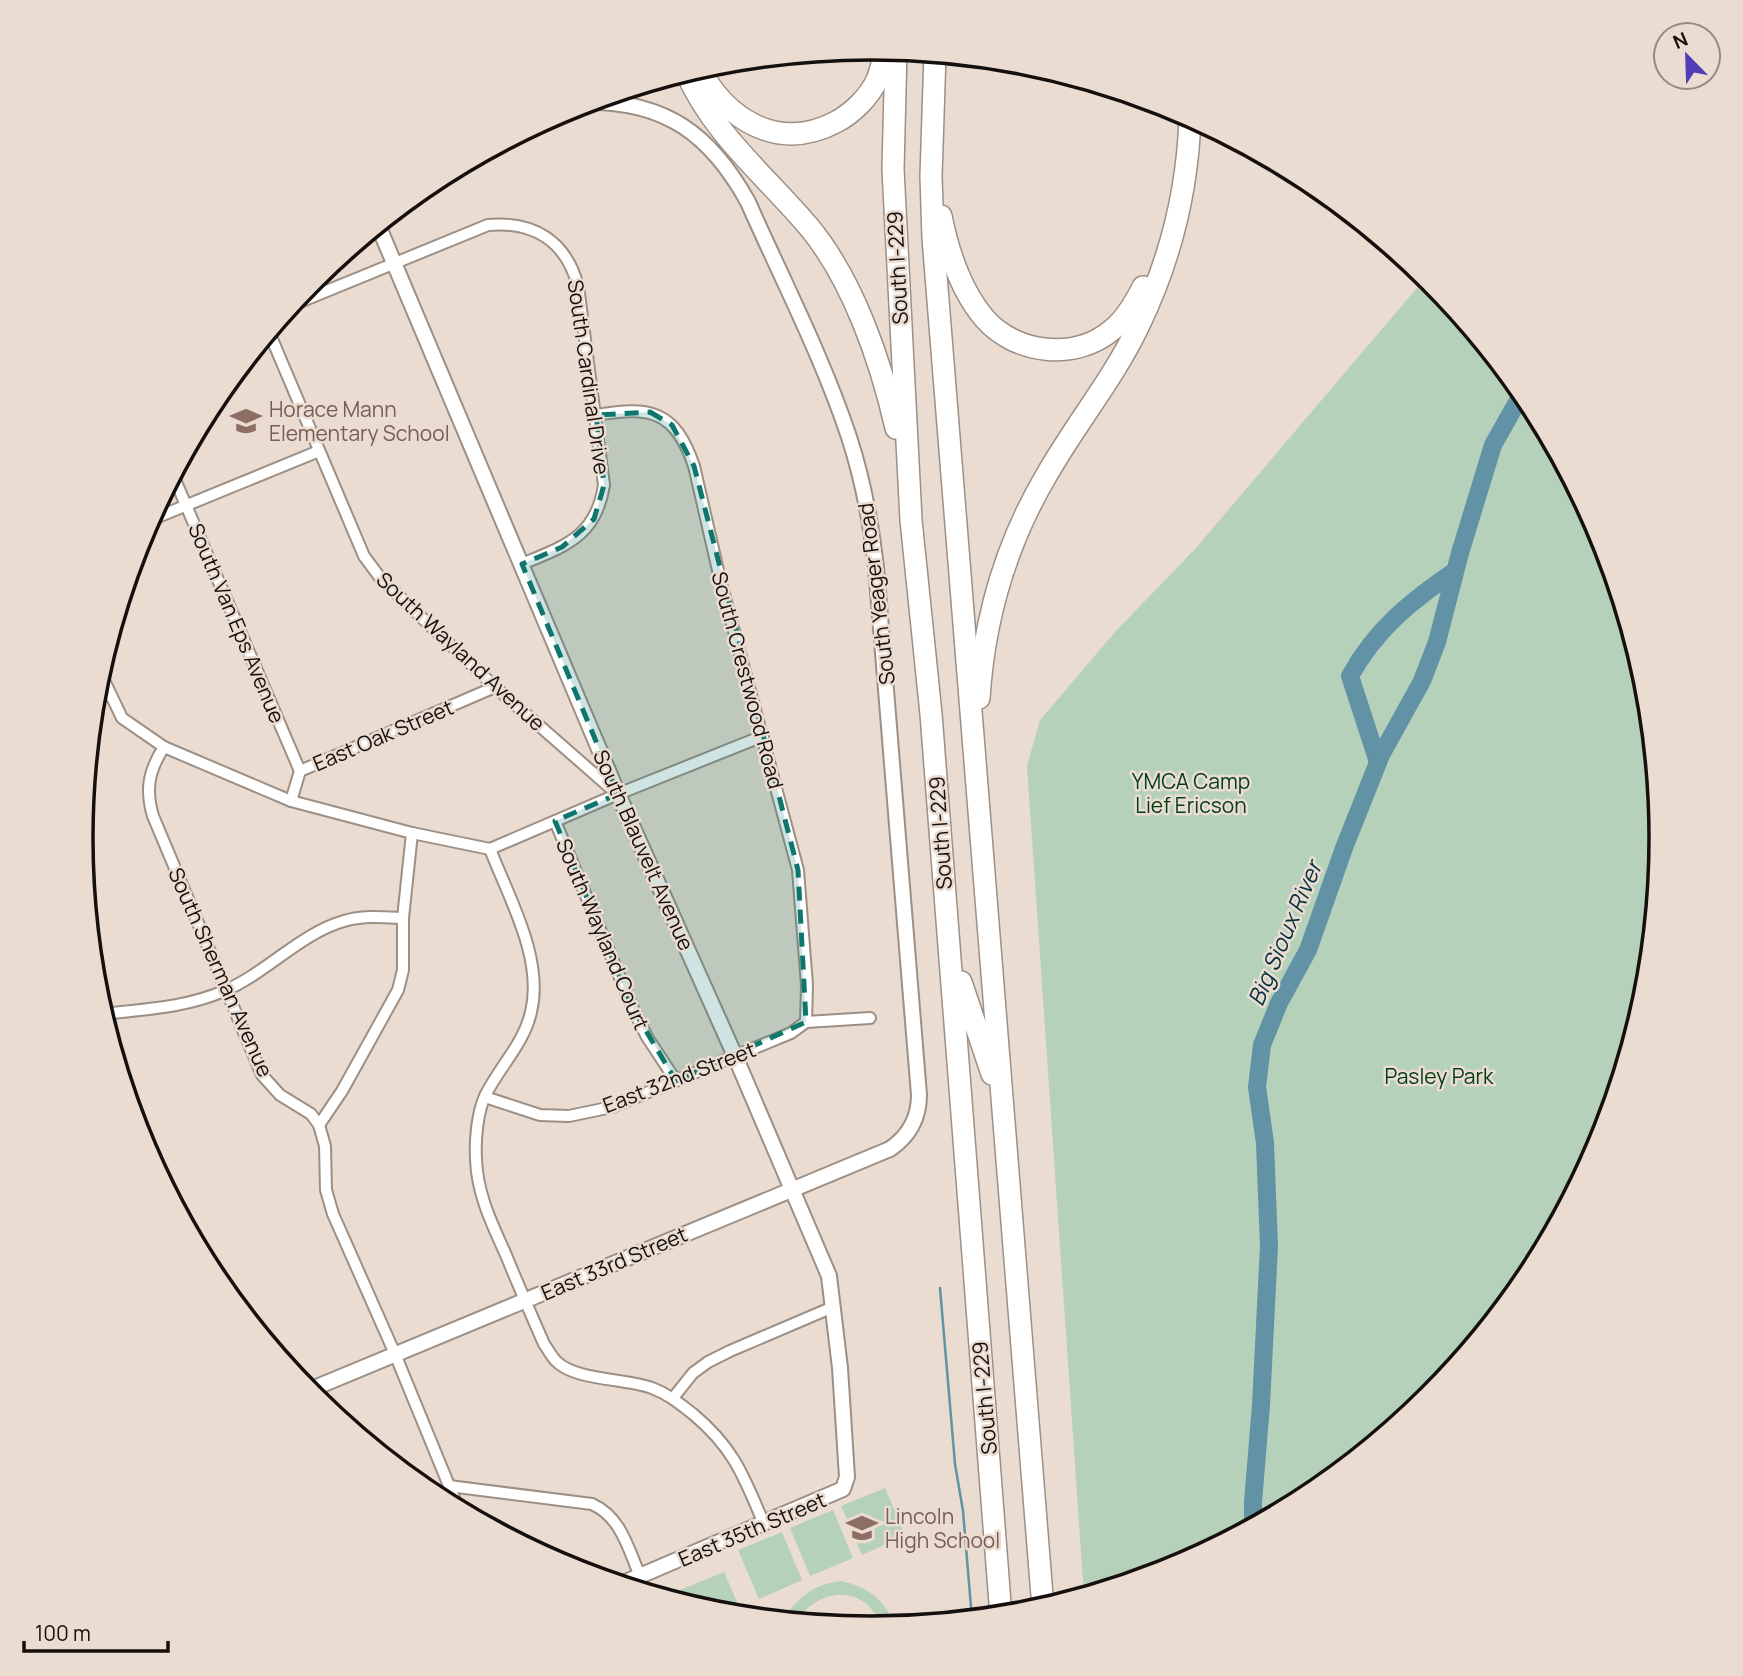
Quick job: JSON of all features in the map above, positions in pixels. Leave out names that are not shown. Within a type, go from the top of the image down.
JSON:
[{"type":"highway","points":[[705,78],[712,89],[738,115],[759,127],[786,134],[811,132],[827,127],[853,110],[877,80],[883,60]]},
{"type":"highway","name":"South I-229","points":[[896,60],[893,170],[911,520],[931,714],[1001,1605]]},
{"type":"highway","name":"South I-229","points":[[935,62],[933,237],[1042,1597]]},
{"type":"highway","points":[[716,75],[721,89],[738,115]]},
{"type":"highway","points":[[690,81],[719,130],[810,228],[849,294],[872,345],[890,402],[911,520]]},
{"type":"highway","points":[[932,130],[942,222],[953,259],[967,290],[981,313],[998,331],[1023,345],[1051,350],[1078,346],[1103,337],[1120,323],[1137,298],[1154,256],[1169,200],[1178,123]]},
{"type":"highway","points":[[980,823],[980,688],[996,594],[1016,534],[1031,502],[1127,348],[1156,285],[1184,189],[1190,128]]},
{"type":"highway","points":[[950,950],[1001,1102]]},
{"type":"street","name":"South Yeager Road","points":[[616,103],[643,107],[673,120],[699,137],[734,177],[748,202],[849,438],[868,513],[880,607],[919,1095],[918,1112],[912,1125]]},
{"type":"street","name":"South Cardinal Drive","points":[[313,296],[488,225],[519,225],[555,243],[574,270],[578,286],[604,485],[601,505],[594,519],[579,536],[562,547],[522,564]]},
{"type":"street","name":"South Blauvelt Avenue","points":[[381,234],[618,794],[735,1056],[829,1276],[840,1368],[847,1477],[843,1489]]},
{"type":"street","name":"South Wayland Avenue","points":[[273,341],[364,556],[381,579],[495,687],[618,794]]},
{"type":"street","name":"South Crestwood Road","points":[[596,415],[628,410],[650,412],[673,425],[688,449],[694,466],[720,579],[798,870],[807,985],[806,1022]]},
{"type":"street","points":[[163,516],[318,452]]},
{"type":"street","name":"South Van Eps Avenue","points":[[177,486],[300,771]]},
{"type":"street","name":"East Oak Street","points":[[291,801],[300,771],[495,687]]},
{"type":"street","points":[[107,690],[122,718],[164,747],[291,801],[412,833],[491,849],[763,736]]},
{"type":"street","name":"South Sherman Avenue","points":[[164,747],[149,775],[149,803],[262,1075],[280,1096],[311,1114],[318,1125]]},
{"type":"street","name":"South Wayland Court","points":[[555,821],[628,999],[647,1037],[676,1081]]},
{"type":"street","points":[[412,833],[403,918],[404,959],[398,990],[342,1091],[318,1125],[325,1146],[326,1190],[333,1214],[395,1354],[452,1493]]},
{"type":"street","points":[[491,849],[528,946],[534,992],[531,1013],[519,1042],[485,1097],[478,1127],[476,1160],[481,1198],[544,1344],[557,1363],[575,1373],[625,1380],[673,1398],[725,1444],[739,1466],[764,1524]]},
{"type":"street","points":[[114,1013],[175,1007],[227,990],[321,931],[343,921],[367,916],[403,918]]},
{"type":"street","name":"East 32nd Street","points":[[485,1097],[540,1115],[569,1115],[612,1107],[791,1033],[806,1022],[870,1018]]},
{"type":"street","name":"East 33rd Street","points":[[319,1386],[890,1149],[912,1125]]},
{"type":"street","points":[[673,1398],[693,1373],[708,1362],[833,1307]]},
{"type":"street","points":[[449,1486],[592,1504],[603,1508],[619,1526],[640,1576]]},
{"type":"street","name":"East 35th Street","points":[[633,1579],[843,1489]]},
{"type":"highlighted area","points":[[650,412],[672,425],[694,466],[798,870],[806,1022],[676,1081],[633,1009],[555,821],[618,794],[522,564],[562,547],[594,519],[604,485],[596,415]]},
{"type":"green space","points":[[1419,285],[1457,325],[1519,405],[1570,494],[1609,588],[1635,686],[1648,787],[1650,838],[1643,940],[1623,1039],[1591,1136],[1546,1227],[1519,1271],[1457,1351],[1385,1423],[1304,1485],[1216,1536],[1169,1557],[1083,1587],[1027,766],[1040,720],[1115,632],[1196,548]]},
{"type":"green space","points":[[885,1488],[905,1536],[862,1555],[841,1506]]},
{"type":"green space","points":[[833,1510],[853,1558],[810,1576],[790,1528]]},
{"type":"green space","points":[[782,1532],[802,1580],[759,1599],[738,1550]]},
{"type":"green space","points":[[724,1572],[738,1605],[681,1593],[680,1590]]},
{"type":"green space","points":[[841,1581],[860,1587],[875,1596],[890,1616],[876,1616],[865,1603],[842,1595],[818,1601],[803,1613],[784,1611],[789,1611],[812,1590]]},
{"type":"waterway","name":"Big Sioux River","points":[[1253,1516],[1269,1246],[1265,1143],[1257,1087],[1262,1045],[1279,1003],[1308,950],[1381,755],[1422,681],[1437,642],[1460,553],[1493,445],[1517,402]]},
{"type":"waterway","points":[[1378,762],[1350,676],[1383,630],[1424,593],[1455,571]]},
{"type":"waterway","points":[[940,1288],[971,1610]]},
{"type":"place","name":"Horace Mann Elementary School","points":[[246,421]]},
{"type":"place","name":"Lincoln High School","points":[[862,1528]]},
{"type":"park label","name":"YMCA Camp Lief Ericson","points":[[1191,793]]},
{"type":"park label","name":"Pasley Park","points":[[1439,1076]]}]
